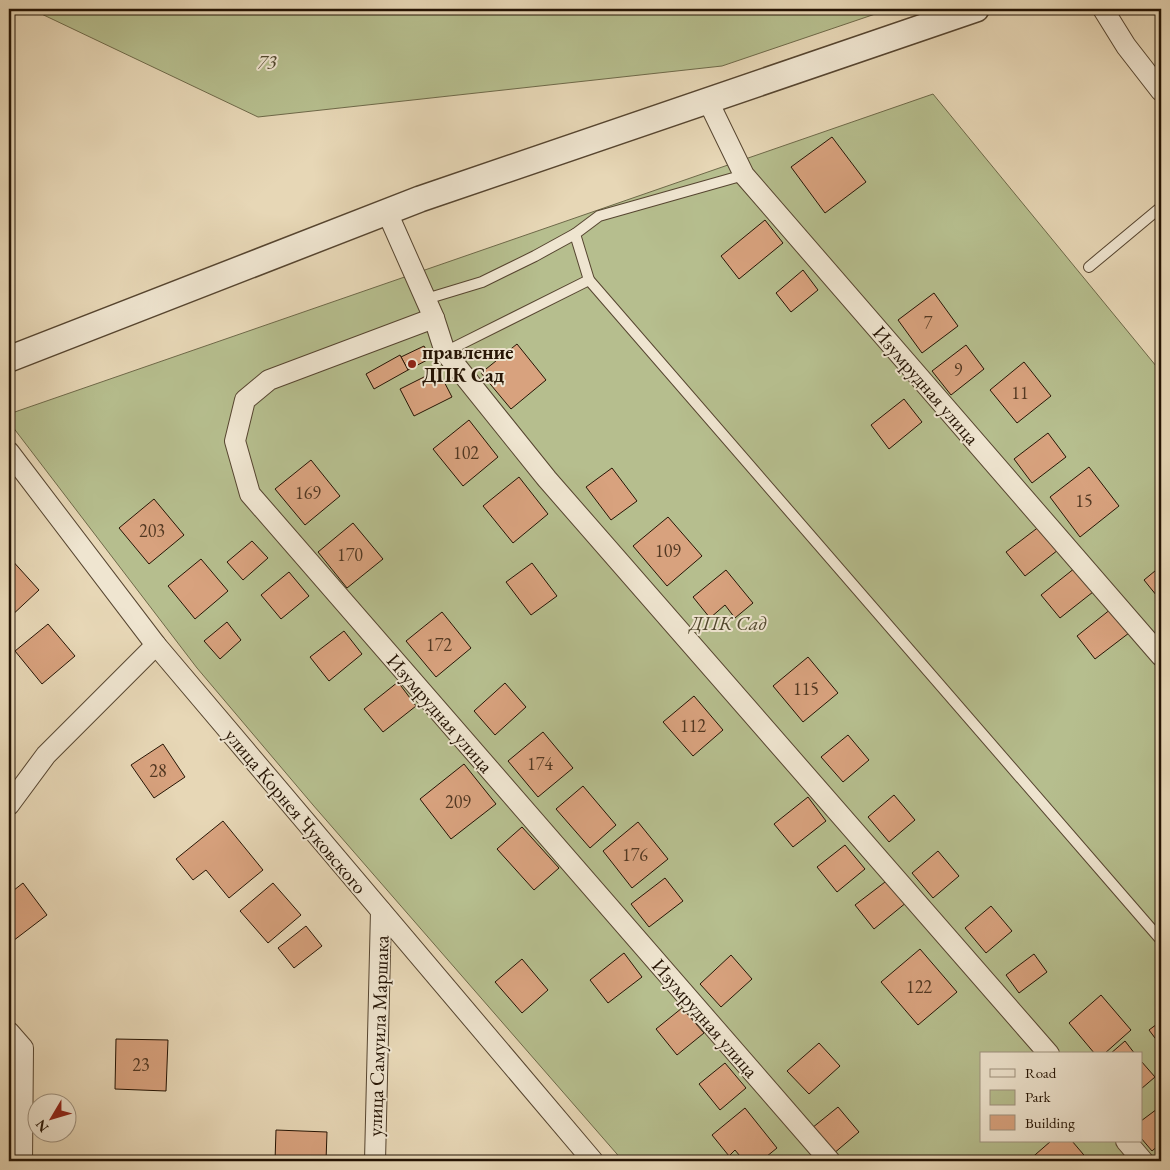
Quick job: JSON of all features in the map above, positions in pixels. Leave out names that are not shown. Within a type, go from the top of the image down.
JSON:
[{"type":"street","points":[[9,359],[387,212],[976,9]]},
{"type":"street","points":[[1103,9],[1126,46],[1161,91]]},
{"type":"street","name":"Изумрудная улица","points":[[708,102],[744,175],[1161,656]]},
{"type":"street","points":[[387,212],[430,308],[445,352],[547,479],[1047,1052]]},
{"type":"street","name":"Изумрудная улица","points":[[430,308],[269,380],[246,400],[235,441],[250,494],[830,1161]]},
{"type":"street","name":"улица Корнея Чуковского","points":[[9,452],[156,645],[593,1161]]},
{"type":"street","points":[[9,805],[46,755],[156,645]]},
{"type":"street","name":"улица Самуила Маршака","points":[[375,1161],[381,911]]},
{"type":"street","points":[[9,1032],[23,1048],[22,1161]]},
{"type":"street","points":[[1127,1142],[1143,1161]]},
{"type":"lane","points":[[430,308],[535,256],[575,234],[600,216],[744,175]]},
{"type":"lane","points":[[1089,267],[1161,206]]},
{"type":"lane","points":[[575,234],[589,280],[1161,940]]},
{"type":"lane","points":[[445,352],[589,280]]},
{"type":"green space","name":"73","points":[[31,9],[890,9],[722,66],[258,117]]},
{"type":"green space","name":"ДПК Сад","points":[[933,94],[1161,372],[1161,1161],[623,1161],[313,805],[197,668],[9,422],[9,414]]},
{"type":"building","points":[[832,137],[866,182],[825,213],[791,167]]},
{"type":"building","points":[[765,220],[783,243],[739,279],[721,256]]},
{"type":"building","points":[[803,270],[818,290],[791,312],[776,293]]},
{"type":"building","points":[[934,293],[958,326],[922,353],[898,320]]},
{"type":"building","points":[[517,344],[546,380],[511,409],[481,373]]},
{"type":"building","points":[[966,345],[984,369],[951,395],[932,371]]},
{"type":"building","name":"правление ДПК Сад","points":[[424,346],[431,358],[408,370],[401,357]]},
{"type":"building","points":[[400,355],[408,370],[374,389],[366,374]]},
{"type":"building","points":[[1024,362],[1051,396],[1017,423],[990,390]]},
{"type":"building","points":[[438,370],[452,397],[414,416],[400,389]]},
{"type":"building","points":[[904,399],[922,422],[889,449],[871,425]]},
{"type":"building","points":[[469,420],[498,457],[463,486],[433,449]]},
{"type":"building","points":[[1048,433],[1066,457],[1032,483],[1014,459]]},
{"type":"building","points":[[311,460],[340,496],[305,525],[275,489]]},
{"type":"building","points":[[1089,467],[1119,506],[1080,537],[1050,497]]},
{"type":"building","points":[[612,468],[637,501],[611,520],[586,487]]},
{"type":"building","points":[[519,477],[548,514],[513,543],[483,506]]},
{"type":"building","points":[[154,499],[184,535],[149,564],[119,528]]},
{"type":"building","points":[[668,517],[702,556],[667,586],[633,546]]},
{"type":"building","points":[[353,523],[383,559],[347,588],[318,552]]},
{"type":"building","points":[[1040,526],[1058,550],[1025,576],[1006,552]]},
{"type":"building","points":[[252,541],[268,558],[243,580],[227,562]]},
{"type":"building","points":[[9,557],[39,590],[9,618]]},
{"type":"building","points":[[201,559],[228,591],[195,619],[168,586]]},
{"type":"building","points":[[532,563],[557,596],[531,615],[506,582]]},
{"type":"building","points":[[1161,566],[1161,601],[1144,580]]},
{"type":"building","points":[[1075,568],[1093,592],[1060,618],[1041,595]]},
{"type":"building","points":[[726,570],[753,603],[735,618],[725,605],[710,618],[693,597]]},
{"type":"building","points":[[289,572],[309,596],[281,619],[261,595]]},
{"type":"building","points":[[1111,609],[1129,633],[1095,659],[1077,636]]},
{"type":"building","points":[[442,612],[471,648],[436,677],[406,641]]},
{"type":"building","points":[[227,622],[241,640],[220,659],[204,641]]},
{"type":"building","points":[[48,624],[75,656],[42,684],[15,651]]},
{"type":"building","points":[[344,631],[362,654],[329,681],[310,657]]},
{"type":"building","points":[[808,657],[838,693],[803,722],[773,686]]},
{"type":"building","points":[[398,682],[416,706],[383,732],[364,709]]},
{"type":"building","points":[[505,683],[526,707],[495,735],[474,711]]},
{"type":"building","points":[[694,696],[723,730],[693,756],[663,722]]},
{"type":"building","points":[[543,732],[573,768],[538,797],[508,761]]},
{"type":"building","points":[[848,735],[869,760],[843,782],[821,757]]},
{"type":"building","points":[[163,744],[185,777],[154,798],[131,765]]},
{"type":"building","points":[[464,764],[496,804],[451,839],[420,799]]},
{"type":"building","points":[[583,786],[616,825],[590,848],[556,809]]},
{"type":"building","points":[[894,795],[915,820],[889,842],[868,817]]},
{"type":"building","points":[[808,797],[826,821],[793,847],[774,824]]},
{"type":"building","points":[[223,821],[263,870],[229,898],[206,870],[193,880],[176,859]]},
{"type":"building","points":[[638,822],[668,859],[632,888],[603,851]]},
{"type":"building","points":[[522,827],[559,868],[534,890],[497,849]]},
{"type":"building","points":[[845,845],[865,869],[837,892],[817,867]]},
{"type":"building","points":[[938,851],[959,876],[933,898],[912,873]]},
{"type":"building","points":[[665,878],[683,901],[649,927],[631,904]]},
{"type":"building","points":[[889,879],[907,902],[874,929],[855,905]]},
{"type":"building","points":[[23,883],[47,915],[9,944],[9,894]]},
{"type":"building","points":[[273,883],[301,915],[268,943],[240,911]]},
{"type":"building","points":[[991,906],[1012,931],[986,953],[965,928]]},
{"type":"building","points":[[306,926],[322,946],[294,968],[278,948]]},
{"type":"building","points":[[920,949],[957,992],[918,1025],[881,982]]},
{"type":"building","points":[[624,953],[642,977],[608,1003],[590,980]]},
{"type":"building","points":[[1034,954],[1047,972],[1019,993],[1006,975]]},
{"type":"building","points":[[731,955],[752,979],[721,1007],[700,984]]},
{"type":"building","points":[[522,959],[548,990],[522,1013],[495,982]]},
{"type":"building","points":[[1101,995],[1131,1030],[1106,1052],[1093,1052],[1069,1023]]},
{"type":"building","points":[[682,1008],[704,1033],[677,1055],[656,1029]]},
{"type":"building","points":[[1161,1021],[1161,1046],[1149,1030]]},
{"type":"building","points":[[116,1039],[168,1040],[166,1091],[115,1089]]},
{"type":"building","points":[[1125,1041],[1133,1052],[1112,1052]]},
{"type":"building","points":[[819,1043],[840,1066],[809,1094],[787,1071]]},
{"type":"building","points":[[1142,1062],[1155,1077],[1142,1088]]},
{"type":"building","points":[[725,1063],[746,1088],[720,1110],[699,1084]]},
{"type":"building","points":[[1161,1106],[1161,1143],[1152,1151],[1142,1139],[1142,1120]]},
{"type":"building","points":[[838,1107],[859,1132],[833,1154],[812,1128]]},
{"type":"building","points":[[745,1108],[777,1148],[761,1161],[744,1161],[735,1150],[729,1156],[712,1135]]},
{"type":"building","points":[[276,1130],[327,1132],[326,1161],[275,1161]]},
{"type":"building","points":[[1050,1142],[1073,1142],[1089,1161],[1028,1161]]},
{"type":"place","name":"правление ДПК Сад","points":[[412,364]]}]
